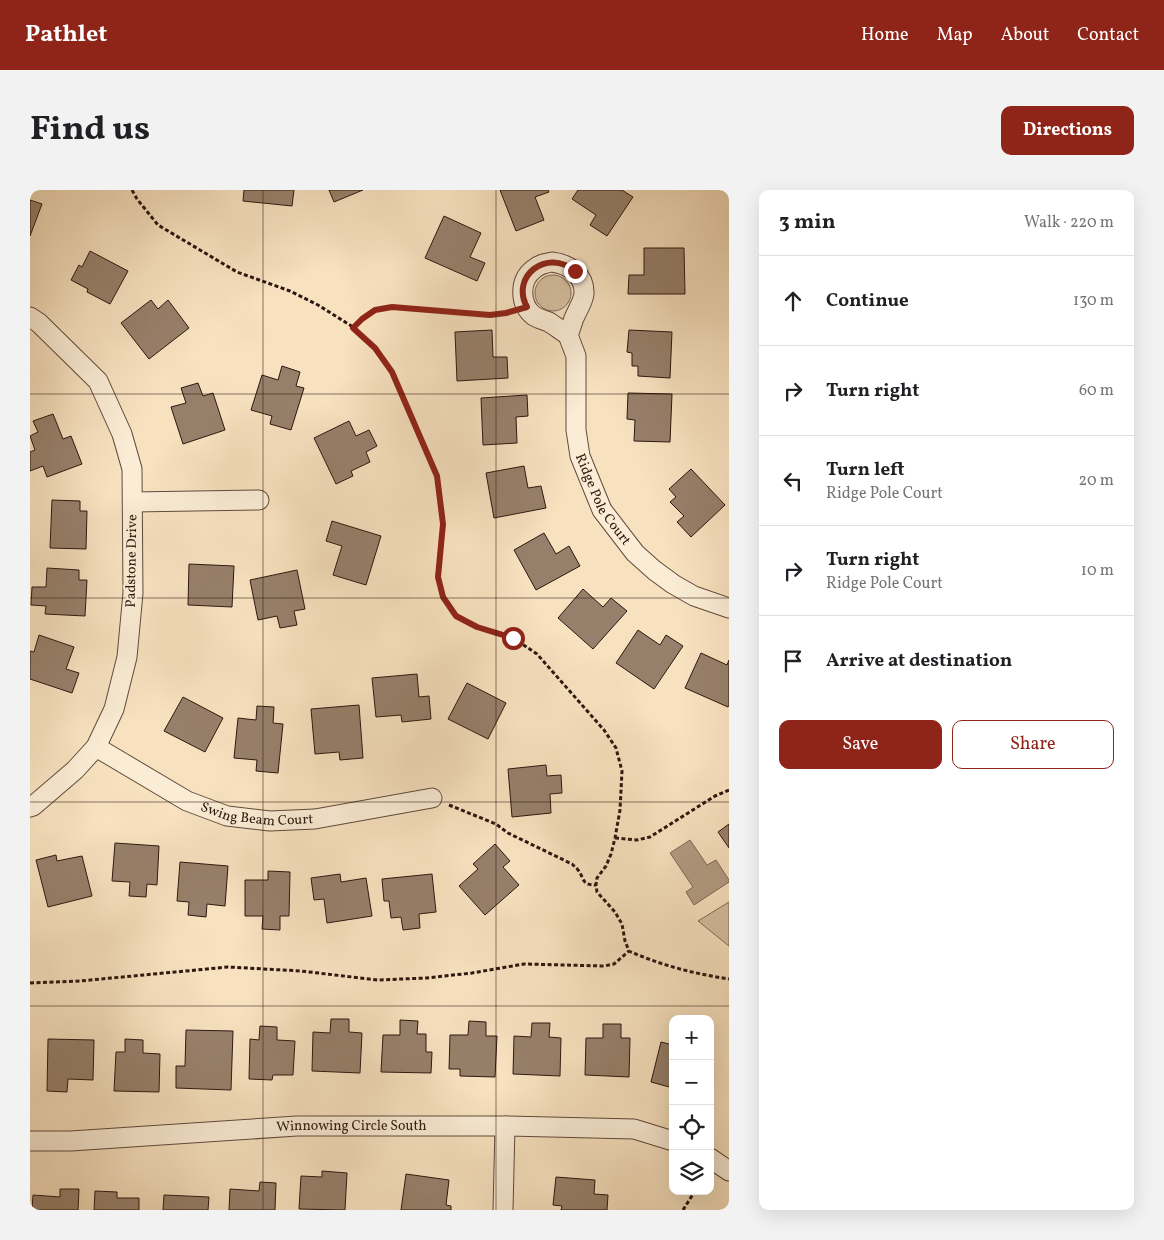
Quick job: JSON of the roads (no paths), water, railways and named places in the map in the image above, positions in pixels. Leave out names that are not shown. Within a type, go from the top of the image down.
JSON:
[{"type":"street","points":[[544,263],[561,263],[569,266],[580,278],[583,286],[584,295],[582,303],[568,335],[548,322],[534,316],[527,307],[523,295],[523,287],[530,272],[544,263]]},
{"type":"street","name":"Padstone Drive","points":[[30,318],[39,323],[98,380],[122,434],[132,469],[133,502],[133,593],[127,657],[114,709],[96,747],[75,770],[30,807]]},
{"type":"street","name":"Ridge Pole Court","points":[[568,335],[576,356],[576,430],[580,456],[602,510],[634,553],[654,570],[694,596],[729,608]]},
{"type":"street","points":[[133,502],[259,500]]},
{"type":"street","name":"Swing Beam Court","points":[[96,747],[187,801],[227,816],[270,821],[315,819],[432,798]]},
{"type":"street","name":"Winnowing Circle South","points":[[30,1141],[71,1141],[297,1126],[505,1126],[634,1129],[669,1140]]},
{"type":"street","points":[[503,1210],[505,1126]]},
{"type":"street","points":[[714,1161],[729,1171]]}]
